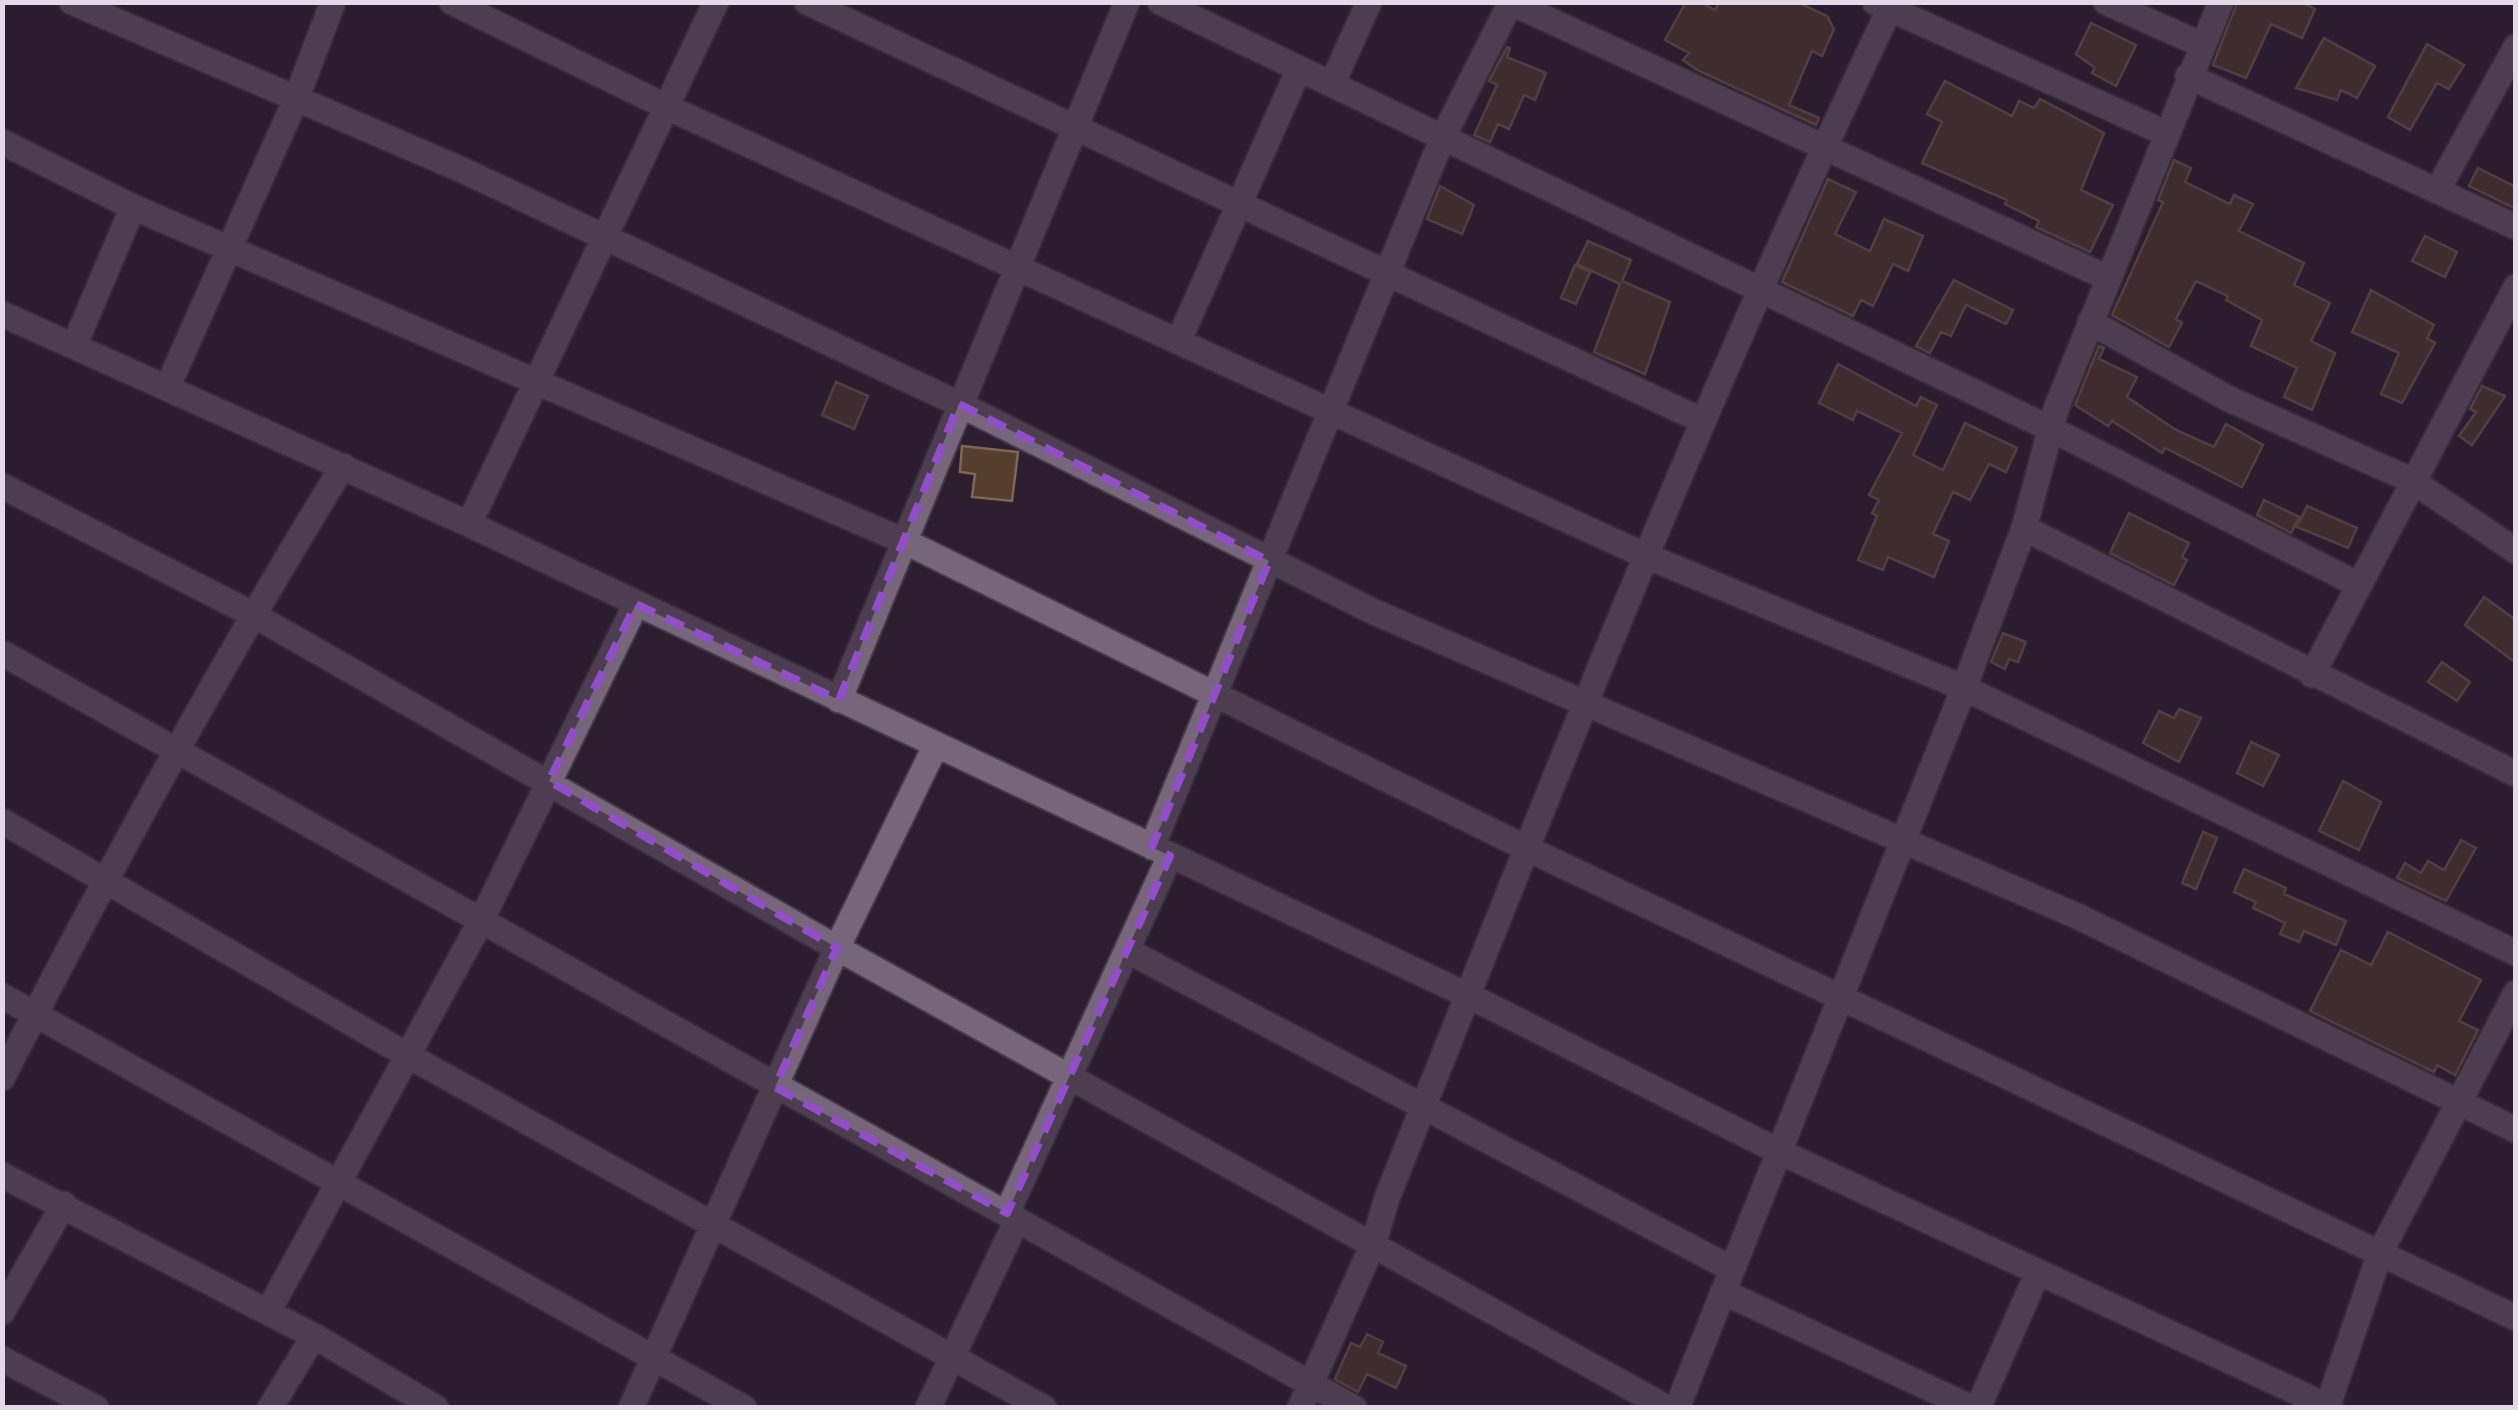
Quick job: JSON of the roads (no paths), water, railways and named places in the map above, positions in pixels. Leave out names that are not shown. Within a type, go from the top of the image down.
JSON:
[{"type":"street","points":[[72,2],[605,238],[960,404],[1268,561],[1584,704],[1906,838],[2184,964],[2516,1130]]},
{"type":"street","points":[[168,388],[296,99],[333,2]]},
{"type":"street","points":[[452,2],[669,108],[1328,412],[1644,555],[1964,688],[2516,953]]},
{"type":"street","points":[[469,524],[716,2]]},
{"type":"street","points":[[807,2],[1241,201],[1701,420]]},
{"type":"street","points":[[839,700],[1127,2]]},
{"type":"street","points":[[1160,2],[1760,287],[2359,585]]},
{"type":"street","points":[[1332,84],[1368,2]]},
{"type":"street","points":[[2106,2],[2202,45]]},
{"type":"street","points":[[1677,1408],[1906,838],[2024,528],[2051,429],[2090,322],[2221,2]]},
{"type":"street","points":[[928,1408],[1128,951],[1213,697],[1328,412],[1443,137],[1511,3],[2108,278]]},
{"type":"street","points":[[1305,1396],[1374,1242],[1424,1104],[1644,555],[1886,5],[2165,133]]},
{"type":"street","points":[[2438,190],[2516,47]]},
{"type":"street","points":[[1179,340],[1299,69]]},
{"type":"street","points":[[2188,76],[2516,227]]},
{"type":"street","points":[[2,142],[132,207],[906,542],[1213,697],[1526,848],[2516,1318]]},
{"type":"street","points":[[74,346],[132,207]]},
{"type":"street","points":[[2312,674],[2516,287]]},
{"type":"street","points":[[2,314],[469,524],[1467,995],[1780,1152],[2328,1407],[2380,1253],[2516,993]]},
{"type":"street","points":[[2090,322],[2229,399],[2411,480],[2516,551]]},
{"type":"street","points":[[2,1078],[104,878],[252,614],[343,466]]},
{"type":"street","points":[[2,486],[252,614],[836,948],[1374,1242],[1668,1408]]},
{"type":"street","points":[[2024,528],[2516,774]]},
{"type":"street","points":[[268,1312],[482,919],[636,604]]},
{"type":"street","points":[[2,653],[178,747],[774,1087],[1012,1216],[1305,1396],[1354,1408]]},
{"type":"street","points":[[631,1408],[836,948],[936,745]]},
{"type":"street","points":[[2,821],[407,1055],[1044,1408]]},
{"type":"street","points":[[1128,951],[1424,1104],[1728,1280],[1975,1408],[2038,1272]]},
{"type":"street","points":[[2,996],[744,1408]]},
{"type":"street","points":[[2,1175],[314,1336],[436,1408]]},
{"type":"street","points":[[2,1312],[64,1204]]},
{"type":"street","points":[[270,1408],[314,1336]]},
{"type":"street","points":[[2,1359],[96,1408]]}]
